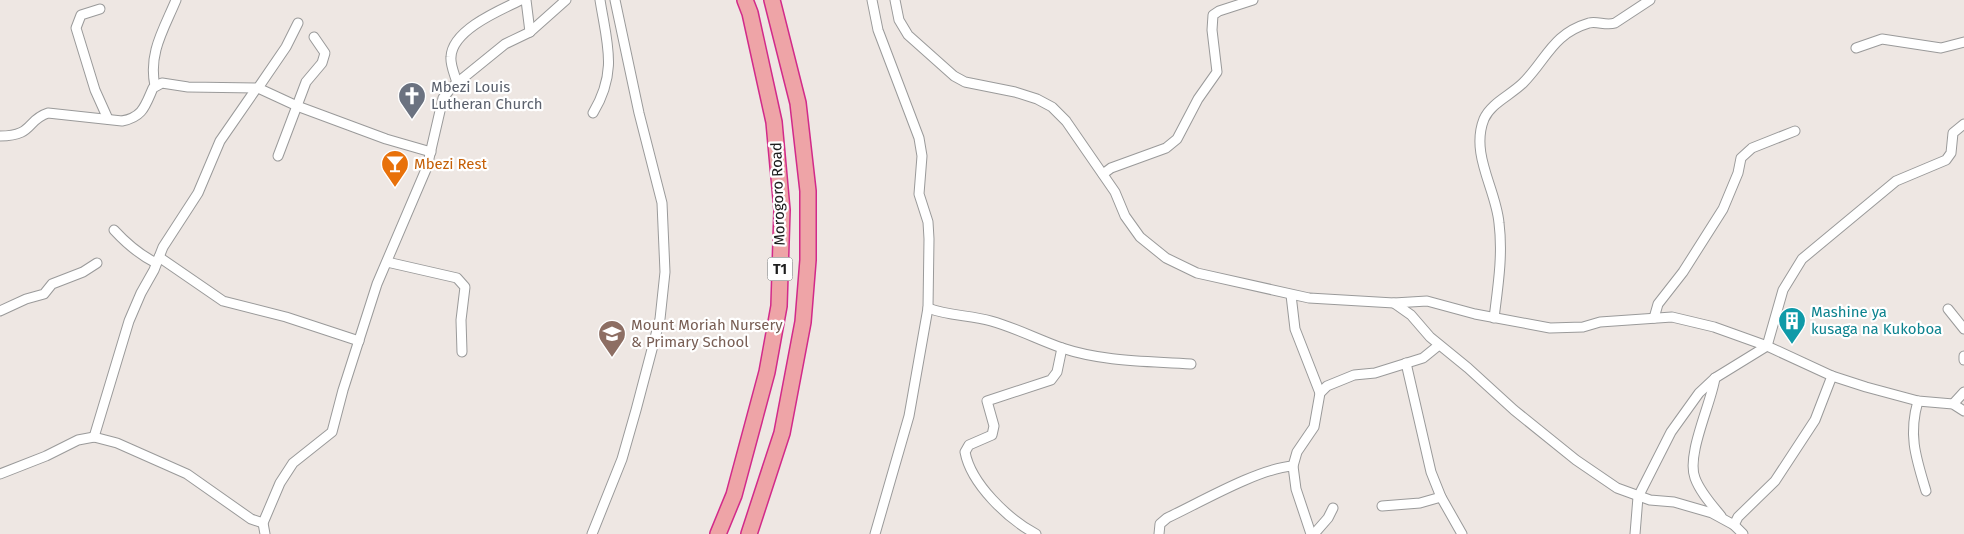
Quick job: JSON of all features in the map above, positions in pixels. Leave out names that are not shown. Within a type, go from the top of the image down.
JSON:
[{"type":"highway","name":"Morogoro Road","points":[[718,534],[740,476],[767,372],[779,306],[782,210],[774,122],[745,0]]},
{"type":"highway","name":"Morogoro Road","points":[[749,534],[782,433],[803,322],[808,260],[808,191],[798,103],[772,0]]},
{"type":"street","points":[[0,136],[14,136],[26,131],[38,118],[48,113],[122,121],[140,114],[146,107],[155,86],[151,70],[154,54],[176,0]]},
{"type":"street","points":[[457,83],[451,56],[458,39],[475,24],[521,0]]},
{"type":"street","points":[[526,0],[530,32]]},
{"type":"street","points":[[265,534],[263,524],[280,483],[292,463],[332,432],[359,341],[387,262],[418,190],[431,152],[441,102],[447,91],[506,44],[530,32],[566,0]]},
{"type":"street","points":[[593,113],[607,84],[610,66],[608,37],[600,0]]},
{"type":"street","points":[[592,534],[622,459],[636,410],[660,319],[665,272],[662,203],[639,113],[615,0]]},
{"type":"street","points":[[872,0],[878,30],[920,138],[922,156],[919,194],[928,222],[930,239],[928,308],[909,416],[875,534]]},
{"type":"street","points":[[895,0],[899,20],[908,35],[954,76],[965,82],[1015,92],[1038,99],[1052,108],[1066,121],[1103,174],[1115,192],[1125,216],[1140,237],[1172,262],[1197,274],[1242,282],[1291,295],[1342,301],[1394,303],[1427,301],[1494,318],[1550,328],[1583,327],[1600,322],[1672,316],[1767,346],[1832,376],[1918,401],[1953,404],[1964,411]]},
{"type":"street","points":[[1103,174],[1111,168],[1166,148],[1177,139],[1198,99],[1217,72],[1212,30],[1213,15],[1219,11],[1253,0]]},
{"type":"street","points":[[1494,318],[1502,258],[1497,207],[1480,151],[1484,119],[1496,105],[1528,78],[1559,37],[1589,23],[1609,25],[1615,23],[1650,0]]},
{"type":"street","points":[[100,8],[81,15],[76,28],[95,90],[108,119]]},
{"type":"street","points":[[94,437],[129,321],[158,260],[198,193],[220,141],[286,47],[298,23]]},
{"type":"street","points":[[278,156],[306,82],[322,63],[326,53],[314,37]]},
{"type":"street","points":[[1856,48],[1882,38],[1941,48],[1964,42]]},
{"type":"street","points":[[155,86],[162,83],[188,87],[257,89],[386,139],[431,152]]},
{"type":"street","points":[[1635,534],[1638,497],[1671,432],[1699,393],[1715,378],[1767,346],[1783,290],[1802,259],[1896,181],[1946,160],[1951,153],[1953,132],[1964,124]]},
{"type":"street","points":[[1654,318],[1658,304],[1683,272],[1723,209],[1742,158],[1752,148],[1795,131]]},
{"type":"street","points":[[114,230],[145,258],[158,260],[223,301],[294,319],[359,341]]},
{"type":"street","points":[[0,311],[26,299],[44,294],[52,284],[84,272],[97,262]]},
{"type":"street","points":[[387,262],[450,276],[463,283],[465,287],[461,320],[462,352]]},
{"type":"street","points":[[1291,295],[1294,330],[1320,393],[1314,427],[1297,452],[1293,466],[1296,489],[1312,534],[1328,518],[1334,508]]},
{"type":"street","points":[[1394,303],[1411,315],[1439,345],[1468,368],[1514,410],[1576,460],[1618,488],[1638,497],[1674,502],[1721,517],[1734,525],[1742,534]]},
{"type":"street","points":[[928,308],[938,313],[968,315],[993,321],[1062,348],[1110,360],[1191,364]]},
{"type":"street","points":[[1948,309],[1964,329]]},
{"type":"street","points":[[1320,393],[1327,386],[1354,375],[1376,373],[1426,356],[1439,345]]},
{"type":"street","points":[[1036,534],[1016,523],[991,499],[967,459],[965,452],[969,445],[992,435],[994,426],[987,401],[1051,380],[1057,372],[1062,348]]},
{"type":"street","points":[[1406,363],[1431,472],[1441,497],[1462,534]]},
{"type":"street","points":[[1734,525],[1741,514],[1775,480],[1815,420],[1832,376]]},
{"type":"street","points":[[1715,378],[1712,398],[1695,447],[1693,474],[1721,517]]},
{"type":"street","points":[[1953,404],[1964,392]]},
{"type":"street","points":[[1918,401],[1913,419],[1912,433],[1915,452],[1926,491]]},
{"type":"street","points":[[0,474],[86,437],[94,437],[117,443],[187,474],[250,519],[263,524]]},
{"type":"street","points":[[1159,534],[1160,524],[1167,518],[1263,474],[1278,468],[1293,466]]},
{"type":"street","points":[[1382,506],[1420,503],[1441,497]]},
{"type":"place","name":"Mbezi Louis Lutheran Church","points":[[412,120]]},
{"type":"place","name":"Mbezi Rest","points":[[395,188]]},
{"type":"place","name":"Mashine ya kusaga na Kukoboa","points":[[1792,345]]},
{"type":"place","name":"Mount Moriah Nursery & Primary School","points":[[612,358]]}]
